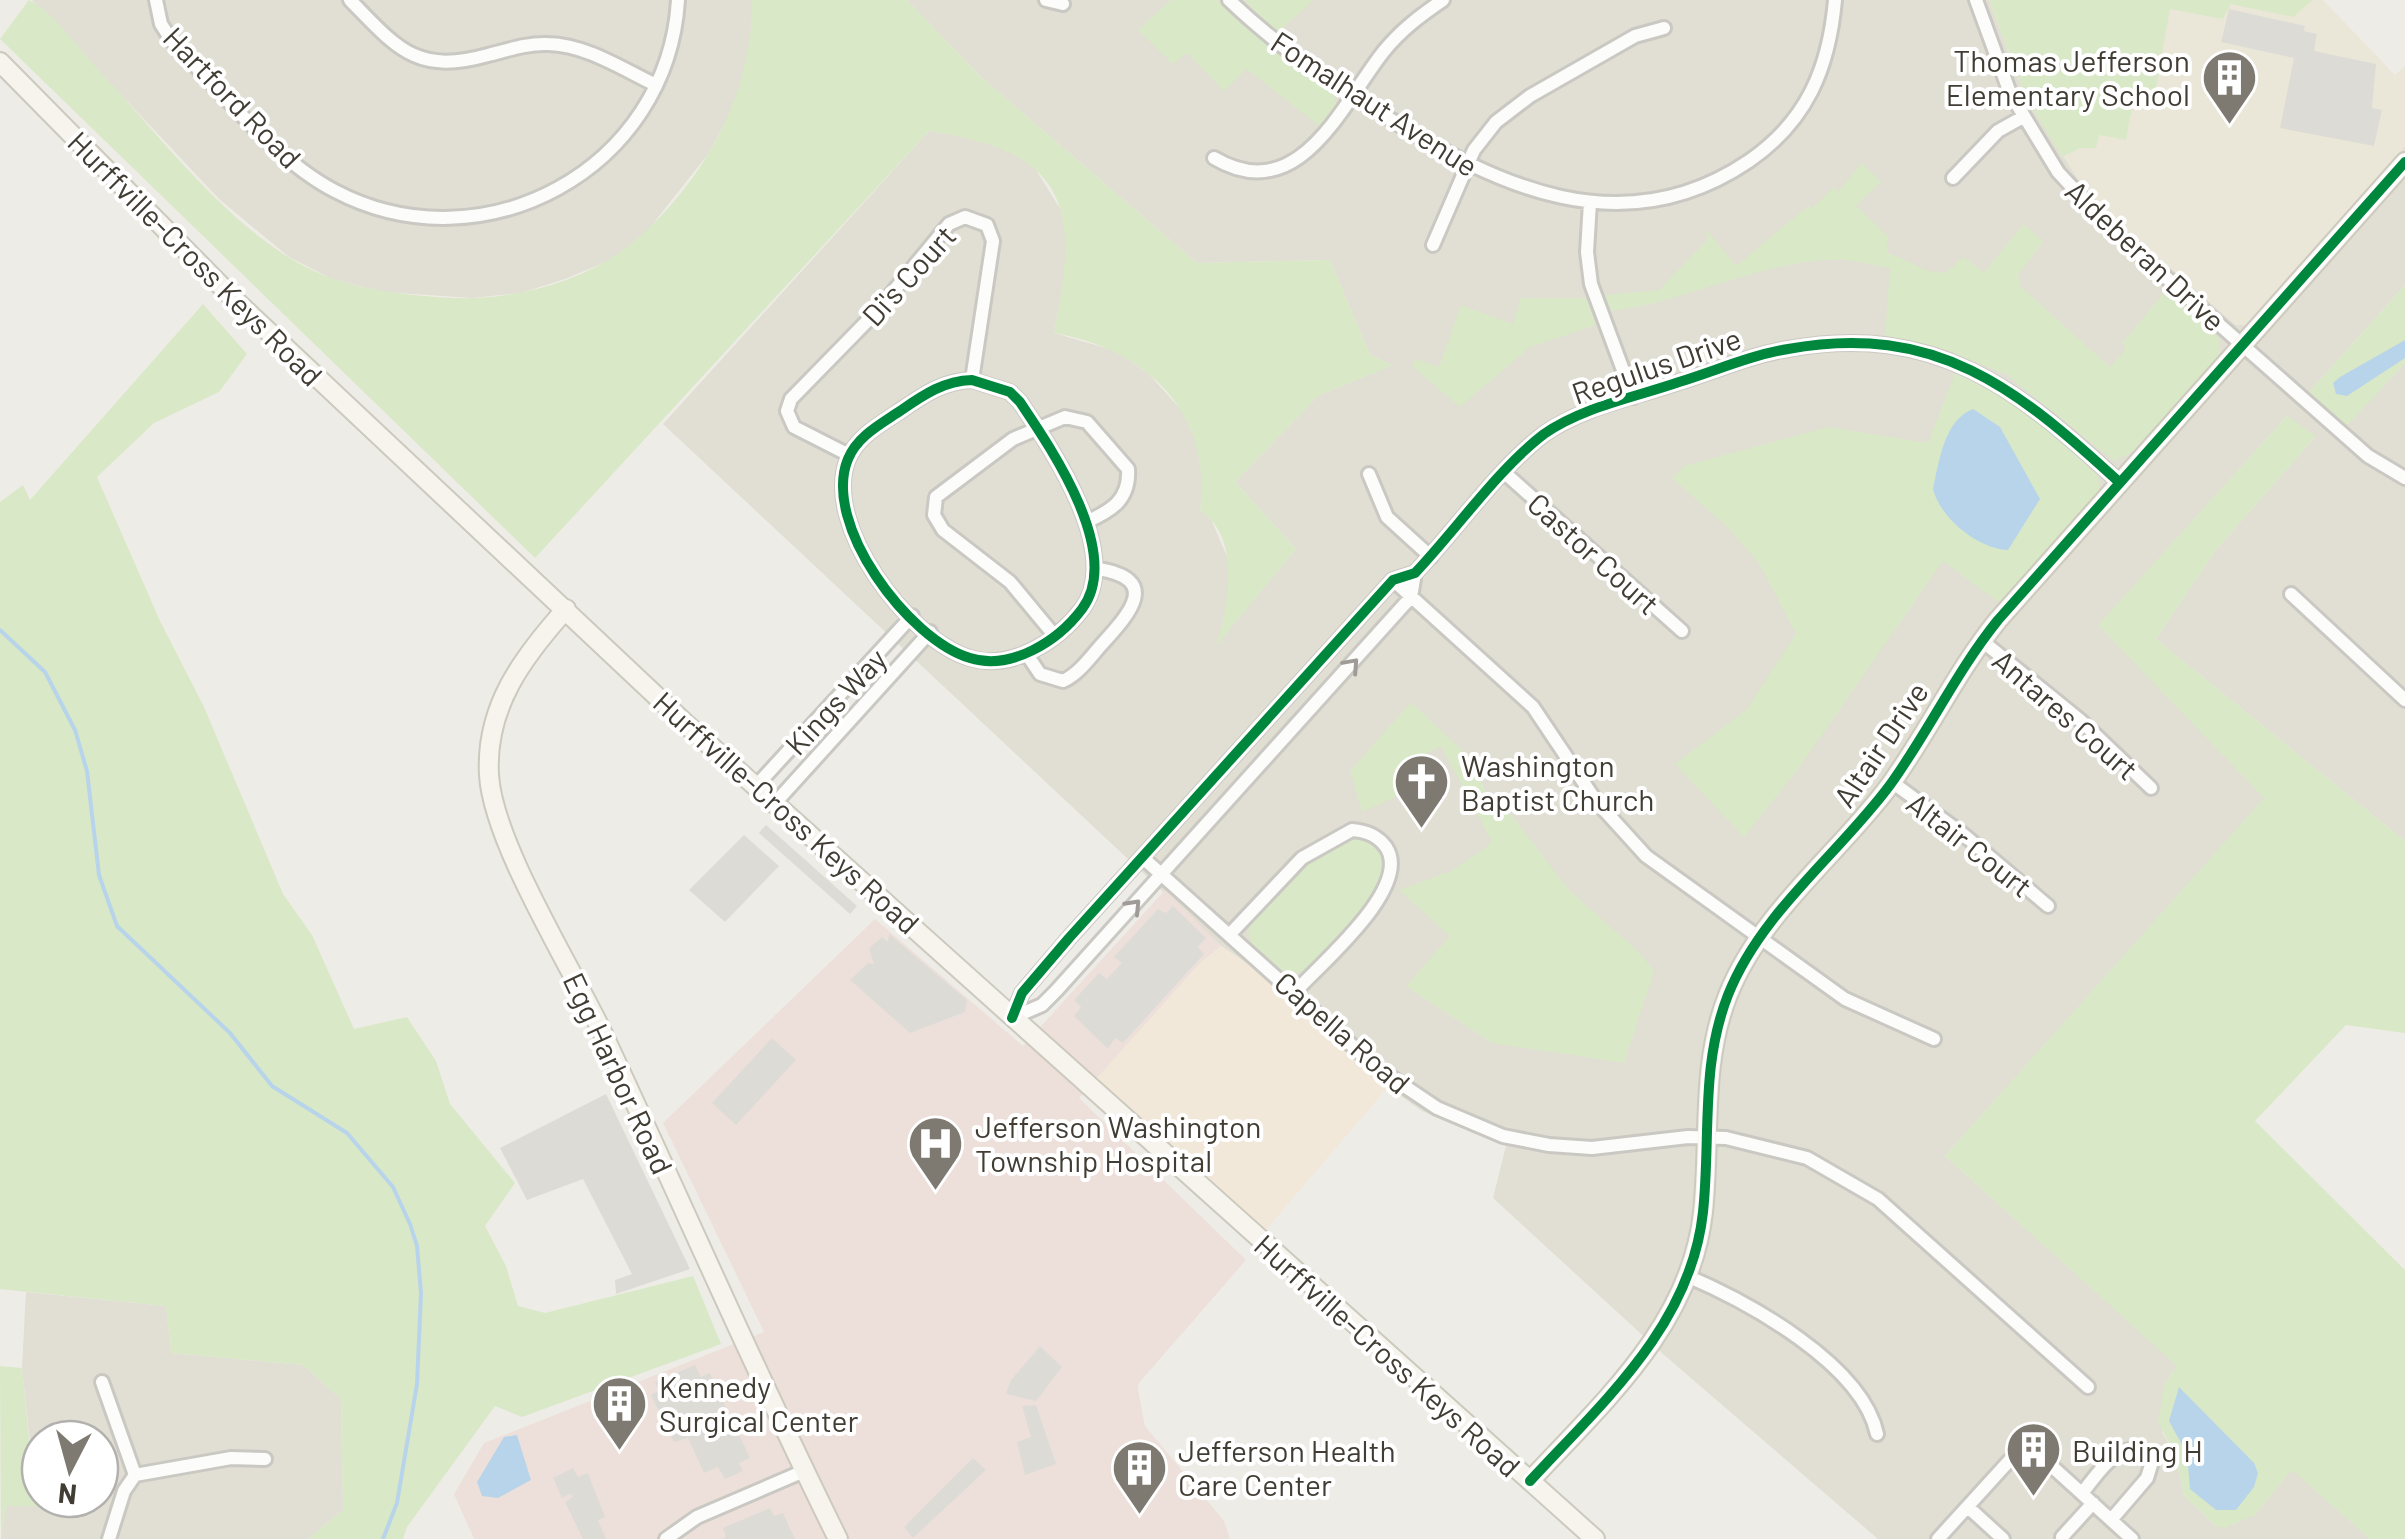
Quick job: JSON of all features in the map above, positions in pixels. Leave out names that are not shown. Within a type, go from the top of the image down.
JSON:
[{"type":"main road","name":"Hurffville-Cross Keys Road","points":[[0,62],[237,302],[686,724],[1595,1539]]},
{"type":"main road","name":"Altair Drive","points":[[1530,1481],[1648,1350],[1687,1276],[1702,1213],[1715,1032],[1734,981],[1759,940],[1892,782],[1981,640],[2405,162]]},
{"type":"main road","points":[[530,650],[546,612],[538,583]]},
{"type":"main road","name":"Egg Harbor Road","points":[[566,609],[530,650],[503,696],[493,727],[489,771],[497,812],[838,1539]]},
{"type":"street","name":"Hartford Road","points":[[156,0],[161,24],[172,41],[292,162],[337,192],[415,218],[480,216],[554,193],[587,172],[618,144],[656,85],[672,43],[678,0]]},
{"type":"street","points":[[350,0],[394,44],[423,61],[462,62],[520,46],[552,44],[582,50],[656,85]]},
{"type":"street","points":[[1046,0],[1062,4]]},
{"type":"street","name":"Fomalhaut Avenue","points":[[1230,0],[1279,45],[1354,97],[1467,165],[1532,191],[1590,202],[1673,196],[1728,174],[1774,142],[1806,104],[1821,78],[1831,43],[1836,0]]},
{"type":"street","points":[[1214,158],[1235,168],[1281,166],[1331,130],[1392,42],[1444,0]]},
{"type":"street","name":"Aldeberan Drive","points":[[1976,0],[2023,117],[2058,172],[2092,210],[2368,456],[2405,478]]},
{"type":"street","points":[[1434,245],[1467,165],[1488,130],[1516,106],[1636,36],[1664,28]]},
{"type":"street","points":[[1953,178],[1998,130],[2023,117]]},
{"type":"street","points":[[1590,202],[1587,262],[1591,284],[1633,397]]},
{"type":"street","name":"Di's Court","points":[[849,455],[794,427],[787,411],[790,398],[878,310],[949,224],[964,217],[987,226],[993,241],[972,380]]},
{"type":"street","name":"Regulus Drive","points":[[1415,574],[1552,429],[1633,397],[1796,348],[1852,344],[1910,351],[1960,366],[2012,390],[2119,482]]},
{"type":"street","points":[[972,380],[1010,392],[1037,427],[1086,522],[1098,569],[1087,602],[1054,636],[1026,653],[997,662],[972,659],[912,616],[878,579],[854,540],[842,494],[849,455],[872,429],[931,390],[972,380]]},
{"type":"street","points":[[1054,636],[1010,582],[943,530],[933,509],[948,485],[1037,427],[1064,416],[1080,419],[1125,463],[1128,486],[1120,501],[1086,522]]},
{"type":"street","points":[[1369,474],[1375,498],[1387,517],[1430,557]]},
{"type":"street","name":"Castor Court","points":[[1506,474],[1682,632]]},
{"type":"street","points":[[1026,653],[1040,674],[1063,681],[1128,616],[1135,598],[1133,585],[1120,573],[1098,569]]},
{"type":"street","points":[[1415,574],[1411,597],[1163,875],[1042,1005],[1012,1018],[1022,993],[1072,934],[1393,580],[1415,574]]},
{"type":"street","points":[[1393,580],[1543,718],[1588,790],[1636,846],[1759,940],[1845,999],[1934,1039]]},
{"type":"street","points":[[2290,594],[2402,693]]},
{"type":"street","name":"Kings Way","points":[[757,784],[912,616]]},
{"type":"street","name":"Kings Way","points":[[776,802],[930,632]]},
{"type":"street","name":"Antares Court","points":[[1981,640],[2081,721],[2150,788]]},
{"type":"street","name":"Altair Court","points":[[1892,782],[1964,835],[2048,906]]},
{"type":"street","points":[[1231,933],[1288,870],[1314,848],[1352,830],[1377,838],[1391,856],[1390,884],[1295,992]]},
{"type":"street","name":"Capella Road","points":[[1142,857],[1396,1082],[1437,1108],[1482,1129],[1524,1141],[1581,1148],[1706,1138],[1778,1148],[1850,1179],[1895,1212],[2088,1387]]},
{"type":"street","points":[[1072,934],[1092,952]]},
{"type":"street","points":[[1687,1276],[1752,1306],[1786,1329],[1856,1391],[1872,1416],[1876,1434]]},
{"type":"street","points":[[102,1382],[134,1474],[124,1491],[109,1539]]},
{"type":"street","points":[[2062,1537],[2118,1452],[2132,1447],[2145,1452],[2151,1464],[2146,1478],[2111,1520]]},
{"type":"street","points":[[1938,1539],[2009,1461],[2028,1452],[2046,1461],[2132,1539]]},
{"type":"street","points":[[134,1474],[231,1458],[265,1458]]},
{"type":"street","points":[[666,1539],[697,1517],[804,1472]]},
{"type":"street","points":[[1968,1507],[2002,1539]]},
{"type":"shaded area","points":[[32,0],[752,0],[752,20],[748,65],[731,111],[709,153],[648,230],[615,258],[565,279],[521,293],[472,298],[383,292],[332,279],[289,257],[219,199]]},
{"type":"shaded area","points":[[907,0],[1989,0],[2025,96],[2080,182],[2118,222],[2236,325],[2247,325],[2405,146],[2405,285],[2309,392],[2347,425],[2405,363],[2405,841],[2156,639],[2217,549],[2315,437],[2287,416],[2099,625],[2265,798],[1945,1156],[2178,1366],[2171,1374],[2162,1432],[2174,1452],[2185,1497],[2216,1526],[2255,1515],[2292,1469],[2370,1539],[1878,1539],[1663,1354],[1493,1198],[1506,1146],[1422,1111],[1378,1080],[1254,968],[1221,946],[663,424],[929,131],[971,138],[999,145],[1033,165],[1064,215],[1068,260],[1054,333],[1116,351],[1148,373],[1183,412],[1200,452],[1204,477],[1200,510],[1210,517],[1228,559],[1230,594],[1217,644],[1296,549],[1235,482],[1318,396],[1392,365],[1370,355],[1330,260],[1197,263],[980,76]]},
{"type":"shaded area","points":[[1989,0],[2323,0],[2395,75],[2405,66],[2405,146],[2247,325],[2236,325],[2118,222],[2080,182],[2025,96]]},
{"type":"shaded area","points":[[2229,9],[2305,26],[2304,31],[2317,34],[2314,51],[2376,64],[2372,108],[2382,110],[2374,146],[2280,128],[2294,58],[2221,42]]},
{"type":"shaded area","points":[[766,825],[857,906],[850,914],[759,833]]},
{"type":"shaded area","points":[[744,835],[779,866],[725,922],[689,890]]},
{"type":"shaded area","name":"Jefferson Washington Township Hospital","points":[[1165,890],[1221,946],[1200,963],[1079,1098],[1246,1260],[1139,1383],[1138,1390],[1145,1426],[1224,1521],[1230,1539],[474,1539],[454,1494],[484,1443],[764,1332],[663,1123],[875,919],[1023,1046]]},
{"type":"shaded area","points":[[1173,906],[1206,938],[1198,947],[1204,954],[1123,1043],[1115,1038],[1108,1049],[1074,1016],[1081,1007],[1074,1000],[1099,973],[1107,979],[1122,963],[1114,957],[1158,909],[1166,913]]},
{"type":"shaded area","points":[[889,934],[967,1000],[965,1012],[910,1033],[850,980],[868,963],[874,964],[869,948],[882,937],[888,942]]},
{"type":"shaded area","points":[[1221,946],[1254,968],[1388,1087],[1258,1239],[1089,1086],[1200,963]]},
{"type":"shaded area","points":[[772,1038],[796,1060],[736,1125],[712,1103]]},
{"type":"shaded area","points":[[606,1094],[690,1269],[616,1294],[615,1280],[632,1274],[583,1179],[527,1200],[500,1148]]},
{"type":"shaded area","points":[[26,1292],[166,1306],[171,1353],[303,1365],[341,1399],[343,1510],[308,1539],[1,1539],[6,1505],[20,1505],[20,1519],[120,1519],[120,1419],[28,1419],[22,1368]]},
{"type":"shaded area","points":[[1040,1346],[1062,1367],[1036,1401],[1006,1394],[1011,1380]]},
{"type":"shaded area","points":[[695,1365],[701,1377],[710,1373],[750,1458],[739,1463],[743,1471],[725,1479],[718,1467],[704,1473],[688,1438],[674,1442],[651,1395],[659,1391],[655,1382]]},
{"type":"shaded area","points":[[1036,1405],[1056,1464],[1025,1475],[1017,1442],[1031,1437],[1022,1406]]},
{"type":"shaded area","points":[[973,1458],[986,1470],[913,1538],[904,1527]]},
{"type":"shaded area","points":[[573,1468],[578,1477],[588,1473],[605,1517],[598,1520],[606,1539],[583,1539],[565,1502],[573,1497],[570,1494],[562,1498],[553,1478]]},
{"type":"shaded area","points":[[770,1508],[774,1516],[783,1513],[795,1539],[722,1539],[726,1537],[723,1528]]},
{"type":"green space","points":[[29,0],[58,24],[180,162],[269,244],[301,264],[349,283],[394,293],[478,298],[527,291],[575,277],[618,254],[662,215],[704,161],[734,100],[750,34],[752,0],[907,0],[980,76],[1197,263],[1330,260],[1370,355],[1393,365],[1318,396],[1235,482],[1296,549],[1216,646],[1227,593],[1227,555],[1213,522],[1200,511],[1201,476],[1196,444],[1184,415],[1144,370],[1087,341],[1054,333],[1065,251],[1063,219],[1053,192],[1036,171],[1011,154],[975,140],[929,131],[535,558],[0,39]]},
{"type":"green space","points":[[1171,0],[1217,0],[1273,51],[1334,95],[1337,111],[1323,129],[1247,69],[1224,91],[1187,53],[1173,64],[1138,30]]},
{"type":"green space","points":[[1244,0],[1314,0],[1277,33]]},
{"type":"green space","points":[[1989,0],[2313,0],[2293,17],[2231,4],[2223,19],[2170,9],[2152,110],[2132,108],[2126,140],[2099,135],[2096,148],[2080,148],[2062,157],[2025,96]]},
{"type":"green space","points":[[1862,163],[1881,182],[1856,206],[1888,236],[1887,252],[1928,271],[1946,273],[1963,257],[1984,272],[2024,224],[2043,241],[2018,276],[2020,286],[2110,367],[2126,349],[2122,343],[2167,289],[2219,338],[2220,355],[2132,452],[2114,461],[2007,375],[1944,349],[1885,337],[1890,268],[1818,260],[1611,311],[1605,295],[1659,290],[1707,240],[1706,229],[1736,266],[1834,187],[1839,191]]},
{"type":"green space","points":[[2405,285],[2405,363],[2347,426],[2309,392]]},
{"type":"green space","points":[[1521,298],[1586,298],[1596,325],[1530,347],[1460,407],[1412,366],[1415,359],[1439,367],[1461,305],[1513,324]]},
{"type":"green space","points":[[203,304],[247,354],[219,392],[154,423],[97,477],[160,621],[204,707],[283,894],[312,935],[354,1029],[407,1017],[436,1061],[450,1104],[515,1183],[485,1226],[506,1266],[518,1306],[545,1313],[693,1276],[721,1344],[522,1417],[495,1406],[407,1527],[403,1539],[308,1539],[343,1510],[341,1399],[303,1365],[171,1353],[166,1306],[0,1289],[0,502],[23,485],[30,500]]},
{"type":"green space","points":[[1955,373],[1994,393],[2049,431],[2098,476],[2100,493],[2001,604],[1943,561],[1799,768],[1744,837],[1675,764],[1746,710],[1796,634],[1759,563],[1726,526],[1672,478],[1684,466],[1828,427],[1928,443]]},
{"type":"green space","points":[[2287,416],[2316,436],[2217,549],[2156,639],[2405,841],[2405,1033],[2346,1025],[2255,1121],[2405,1270],[2405,1539],[2370,1539],[2292,1470],[2255,1515],[2225,1528],[2216,1526],[2185,1497],[2174,1452],[2158,1423],[2164,1385],[2177,1366],[1945,1156],[2264,798],[2098,625]]},
{"type":"green space","points":[[1411,702],[1468,756],[1499,817],[1510,813],[1568,889],[1640,953],[1654,972],[1624,1063],[1492,1043],[1406,986],[1450,936],[1399,890],[1451,871],[1491,840],[1441,746],[1394,770],[1402,794],[1362,812],[1350,771]]},
{"type":"green space","points":[[1359,839],[1378,849],[1384,864],[1379,883],[1367,904],[1304,972],[1286,974],[1251,943],[1248,927],[1282,885],[1311,859],[1326,849]]},
{"type":"green space","points":[[0,1366],[22,1368],[27,1419],[20,1419],[20,1506],[6,1506],[1,1539]]},
{"type":"water","points":[[2405,340],[2405,358],[2347,396],[2336,394],[2333,383],[2340,377]]},
{"type":"water","points":[[1973,409],[2000,427],[2040,499],[2008,550],[1985,544],[1962,530],[1943,511],[1933,489],[1949,432],[1963,414]]},
{"type":"water","points":[[2179,1387],[2254,1463],[2258,1473],[2254,1487],[2236,1510],[2216,1510],[2190,1489],[2187,1454],[2169,1421]]},
{"type":"water","points":[[517,1435],[531,1480],[498,1498],[482,1496],[477,1482],[504,1437]]},
{"type":"waterway","points":[[0,630],[45,672],[75,730],[87,771],[99,875],[117,926],[230,1033],[272,1086],[347,1133],[393,1187],[410,1224],[417,1246],[421,1293],[417,1384],[397,1503],[383,1539]]},
{"type":"cycle path","points":[[1530,1481],[1614,1391],[1662,1326],[1681,1291],[1695,1253],[1703,1212],[1713,1048],[1728,995],[1760,937],[1890,785],[1998,620],[2405,162]]},
{"type":"cycle path","points":[[1012,1018],[1022,993],[1069,938],[1393,580],[1415,573],[1510,464],[1544,434],[1575,417],[1774,352],[1841,343],[1888,345],[1971,370],[2009,392],[2119,482]]},
{"type":"cycle path","points":[[972,380],[1010,392],[1020,402],[1079,503],[1094,560],[1092,586],[1072,621],[1047,642],[1017,657],[1001,660],[970,658],[946,647],[897,604],[859,546],[847,515],[843,485],[848,459],[869,432],[933,391],[972,380]]},
{"type":"place","name":"Thomas Jefferson Elementary School","points":[[2229,126]]},
{"type":"place","name":"Washington Baptist Church","points":[[1422,831]]},
{"type":"place","name":"Jefferson Washington Township Hospital","points":[[936,1192]]},
{"type":"place","name":"Kennedy Surgical Center","points":[[620,1452]]},
{"type":"place","name":"Building H","points":[[2033,1499]]},
{"type":"place","name":"Jefferson Health Care Center","points":[[1139,1516]]}]
